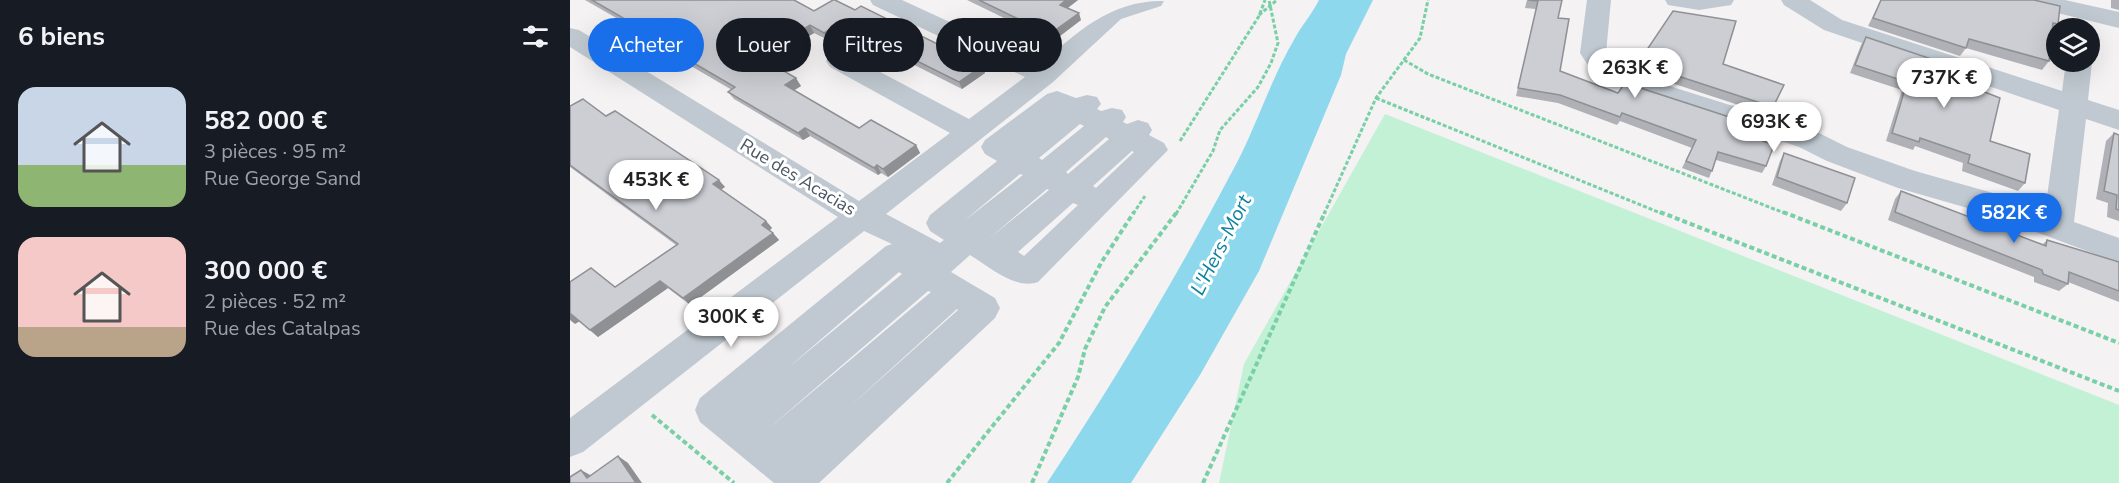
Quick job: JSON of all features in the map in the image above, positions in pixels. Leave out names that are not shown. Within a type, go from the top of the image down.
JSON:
[{"type":"street","points":[[882,0],[1044,76]]},
{"type":"street","points":[[1599,0],[1593,53],[1604,70],[1670,96],[1809,140],[1837,154],[1908,180],[1993,204],[2119,251]]},
{"type":"street","points":[[1677,0],[1699,3],[1722,0]]},
{"type":"street","points":[[1792,0],[1833,26],[2119,120]]},
{"type":"street","points":[[2034,0],[2119,21]]},
{"type":"street","name":"Rue des Acacias","points":[[570,36],[862,216],[1044,76],[1112,14],[1152,1]]},
{"type":"street","points":[[859,72],[970,132]]},
{"type":"street","points":[[2058,229],[2078,72]]},
{"type":"street","points":[[1108,121],[1154,150],[1027,273],[941,223],[1018,160],[1108,121]]},
{"type":"street","points":[[768,455],[868,368],[942,275],[968,238],[1108,121]]},
{"type":"street","points":[[995,254],[1071,188],[1108,121]]},
{"type":"street","points":[[1018,160],[1099,203]]},
{"type":"street","points":[[570,440],[862,216],[904,236],[942,275],[983,308],[797,478],[768,455],[715,422]]},
{"type":"street","points":[[715,422],[812,327],[897,255],[942,275]]},
{"type":"street","points":[[715,422],[840,346],[942,275]]},
{"type":"street","points":[[812,327],[896,388]]},
{"type":"path","points":[[1174,150],[1259,16],[1265,0]]},
{"type":"path","points":[[1032,483],[1078,377],[1085,349],[1105,307],[1170,224],[1213,151],[1220,130],[1258,87],[1271,63],[1278,43],[1269,0]]},
{"type":"path","points":[[1259,16],[1277,0]]},
{"type":"path","points":[[1203,483],[1376,98],[1420,38],[1428,0]]},
{"type":"path","points":[[1404,60],[1428,74],[2119,343]]},
{"type":"path","points":[[1376,98],[1574,179],[2119,391]]},
{"type":"path","points":[[947,483],[1059,343],[1101,263],[1149,189]]},
{"type":"path","points":[[628,394],[734,483]]},
{"type":"green space","points":[[1385,114],[2119,405],[2119,483],[1219,483],[1244,364]]},
{"type":"water","name":"L'Hers-Mort","points":[[1319,0],[1373,0],[1346,54],[1341,75],[1259,271],[1200,375],[1131,483],[1047,483],[1167,290],[1241,154],[1286,54]]},
{"type":"building","points":[[592,0],[794,0],[814,11],[833,0],[855,10],[861,6],[885,18],[823,18],[823,32],[811,26],[811,18],[716,18],[716,72],[786,72],[796,78],[785,85],[859,128],[871,120],[916,145],[883,169],[877,165],[874,168],[805,128],[798,133],[728,92],[735,87],[704,69],[704,18],[623,18]]},
{"type":"building","points":[[979,0],[1066,0],[1060,5],[1079,13],[1062,25],[1062,18],[1016,18]]},
{"type":"building","points":[[1528,0],[1562,0],[1558,18],[1569,19],[1560,71],[1618,93],[1625,83],[1763,128],[1758,139],[1774,145],[1766,166],[1718,152],[1712,171],[1686,161],[1696,140],[1622,113],[1620,117],[1560,95],[1518,88],[1538,1]]},
{"type":"building","points":[[1881,0],[2034,0],[2060,6],[2059,18],[2046,18],[2046,60],[1969,39],[1966,48],[1873,18]]},
{"type":"building","points":[[1673,11],[1736,21],[1723,64],[1784,85],[1773,107],[1638,63]]},
{"type":"building","points":[[924,37],[936,43],[936,70],[924,64]]},
{"type":"building","points":[[1866,37],[1958,68],[1954,80],[2000,98],[1990,141],[2030,154],[2025,183],[1968,163],[1970,155],[1920,138],[1919,142],[1892,133],[1907,82],[1855,65]]},
{"type":"building","points":[[939,72],[973,72],[959,82]]},
{"type":"building","points":[[583,99],[606,116],[615,111],[719,180],[713,184],[766,221],[762,225],[773,233],[683,298],[660,281],[590,330],[570,315],[570,282],[591,268],[615,287],[678,244],[570,165],[570,106]]},
{"type":"building","points":[[2114,133],[2119,135],[2119,210],[2116,209],[2117,195],[2104,191]]},
{"type":"building","points":[[1784,153],[1855,178],[1847,203],[1777,177]]},
{"type":"building","points":[[1901,191],[2046,246],[2047,240],[2119,262],[2119,291],[2069,272],[2068,284],[2043,274],[2042,270],[1895,212]]},
{"type":"building","points":[[618,456],[636,483],[570,483],[570,477],[581,470],[587,478]]}]
